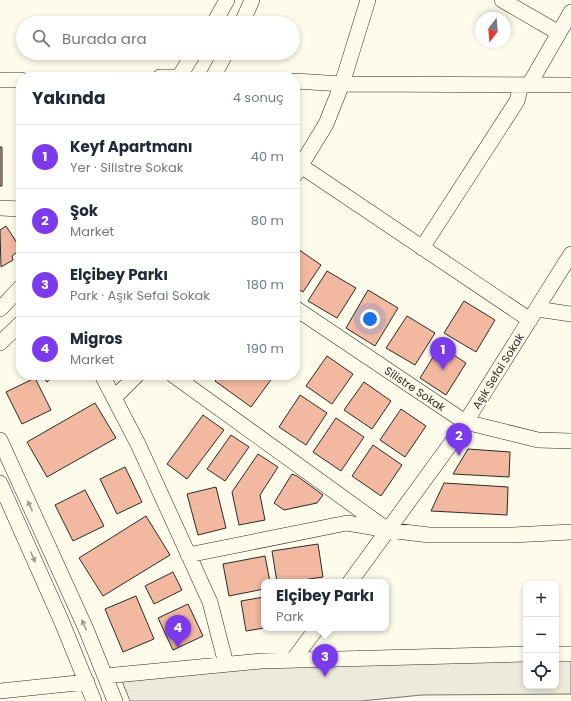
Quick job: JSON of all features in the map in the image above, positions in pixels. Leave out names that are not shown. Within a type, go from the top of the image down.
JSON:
[{"type":"street","points":[[218,16],[227,0]]},
{"type":"street","points":[[245,16],[252,0]]},
{"type":"street","points":[[300,168],[326,124],[342,84],[368,0]]},
{"type":"street","points":[[502,0],[559,33]]},
{"type":"street","points":[[422,248],[571,12]]},
{"type":"street","points":[[182,72],[190,60]]},
{"type":"street","points":[[216,72],[222,60]]},
{"type":"street","points":[[0,80],[16,80]]},
{"type":"street","points":[[300,82],[342,84],[571,85]]},
{"type":"street","points":[[300,172],[422,248],[533,314],[571,314]]},
{"type":"street","points":[[0,208],[16,209]]},
{"type":"street","name":"Aşık Sefai Sokak","points":[[352,579],[465,422],[571,254]]},
{"type":"street","points":[[0,309],[16,292]]},
{"type":"street","name":"Silistre Sokak","points":[[300,311],[465,422],[538,440],[571,441]]},
{"type":"street","points":[[0,343],[16,328]]},
{"type":"street","points":[[105,380],[138,444],[210,602],[226,664]]},
{"type":"street","points":[[114,398],[132,380]]},
{"type":"street","points":[[180,380],[388,530]]},
{"type":"street","points":[[0,440],[86,629],[115,701]]},
{"type":"street","points":[[0,483],[61,620],[94,701]]},
{"type":"street","points":[[188,555],[347,523],[429,535],[513,535],[571,532]]},
{"type":"street","points":[[293,660],[315,631]]},
{"type":"street","points":[[105,676],[261,661],[523,654]]},
{"type":"street","points":[[559,654],[571,654]]},
{"type":"street","points":[[0,691],[87,682]]},
{"type":"shaded area","points":[[523,654],[523,689],[559,689],[559,654],[571,654],[571,694],[422,695],[361,701],[130,701],[122,681],[126,674]]},
{"type":"building","points":[[0,147],[2,147],[2,186],[0,186]]},
{"type":"building","points":[[6,226],[16,241],[16,253],[12,256],[13,260],[1,267],[0,230]]},
{"type":"building","points":[[300,250],[321,265],[303,292],[300,290]]},
{"type":"building","points":[[327,271],[356,288],[337,318],[308,301]]},
{"type":"building","points":[[368,290],[398,308],[375,346],[346,328]]},
{"type":"building","points":[[464,301],[495,320],[476,352],[444,333]]},
{"type":"building","points":[[407,316],[435,333],[415,365],[386,348]]},
{"type":"building","points":[[440,346],[466,363],[446,395],[420,378]]},
{"type":"building","points":[[327,356],[353,374],[332,404],[306,386]]},
{"type":"building","points":[[31,380],[36,380],[51,410],[22,424],[6,392]]},
{"type":"building","points":[[216,380],[271,380],[251,407]]},
{"type":"building","points":[[364,382],[391,401],[372,429],[344,410]]},
{"type":"building","points":[[300,395],[327,413],[306,445],[279,427]]},
{"type":"building","points":[[95,403],[116,438],[47,477],[27,442]]},
{"type":"building","points":[[401,409],[426,426],[405,457],[380,440]]},
{"type":"building","points":[[203,415],[224,430],[187,479],[167,464]]},
{"type":"building","points":[[336,418],[364,437],[341,471],[313,452]]},
{"type":"building","points":[[231,435],[249,447],[225,481],[207,469]]},
{"type":"building","points":[[373,445],[402,465],[381,496],[352,476]]},
{"type":"building","points":[[468,449],[510,452],[509,477],[453,474]]},
{"type":"building","points":[[258,454],[278,467],[260,495],[265,520],[239,525],[232,492]]},
{"type":"building","points":[[125,467],[142,502],[117,514],[100,479]]},
{"type":"building","points":[[292,474],[323,495],[317,503],[284,510],[274,503]]},
{"type":"building","points":[[444,483],[508,487],[507,515],[431,511]]},
{"type":"building","points":[[216,487],[226,528],[198,535],[187,494]]},
{"type":"building","points":[[85,490],[104,526],[73,541],[55,505]]},
{"type":"building","points":[[146,516],[170,555],[103,596],[79,558]]},
{"type":"building","points":[[318,544],[323,577],[309,579],[277,579],[272,551]]},
{"type":"building","points":[[265,556],[269,579],[261,579],[261,590],[229,596],[223,564]]},
{"type":"building","points":[[173,572],[182,590],[154,604],[145,586]]},
{"type":"building","points":[[136,596],[154,639],[123,652],[105,609]]},
{"type":"building","points":[[261,598],[261,628],[246,631],[241,601]]},
{"type":"building","points":[[188,604],[203,636],[173,650],[158,618]]},
{"type":"place","name":"Keyf Apartmanı","points":[[443,370]]},
{"type":"place","name":"Şok","points":[[459,456]]},
{"type":"place","name":"Migros","points":[[178,648]]},
{"type":"place","name":"Elçibey Parkı","points":[[325,677]]}]
